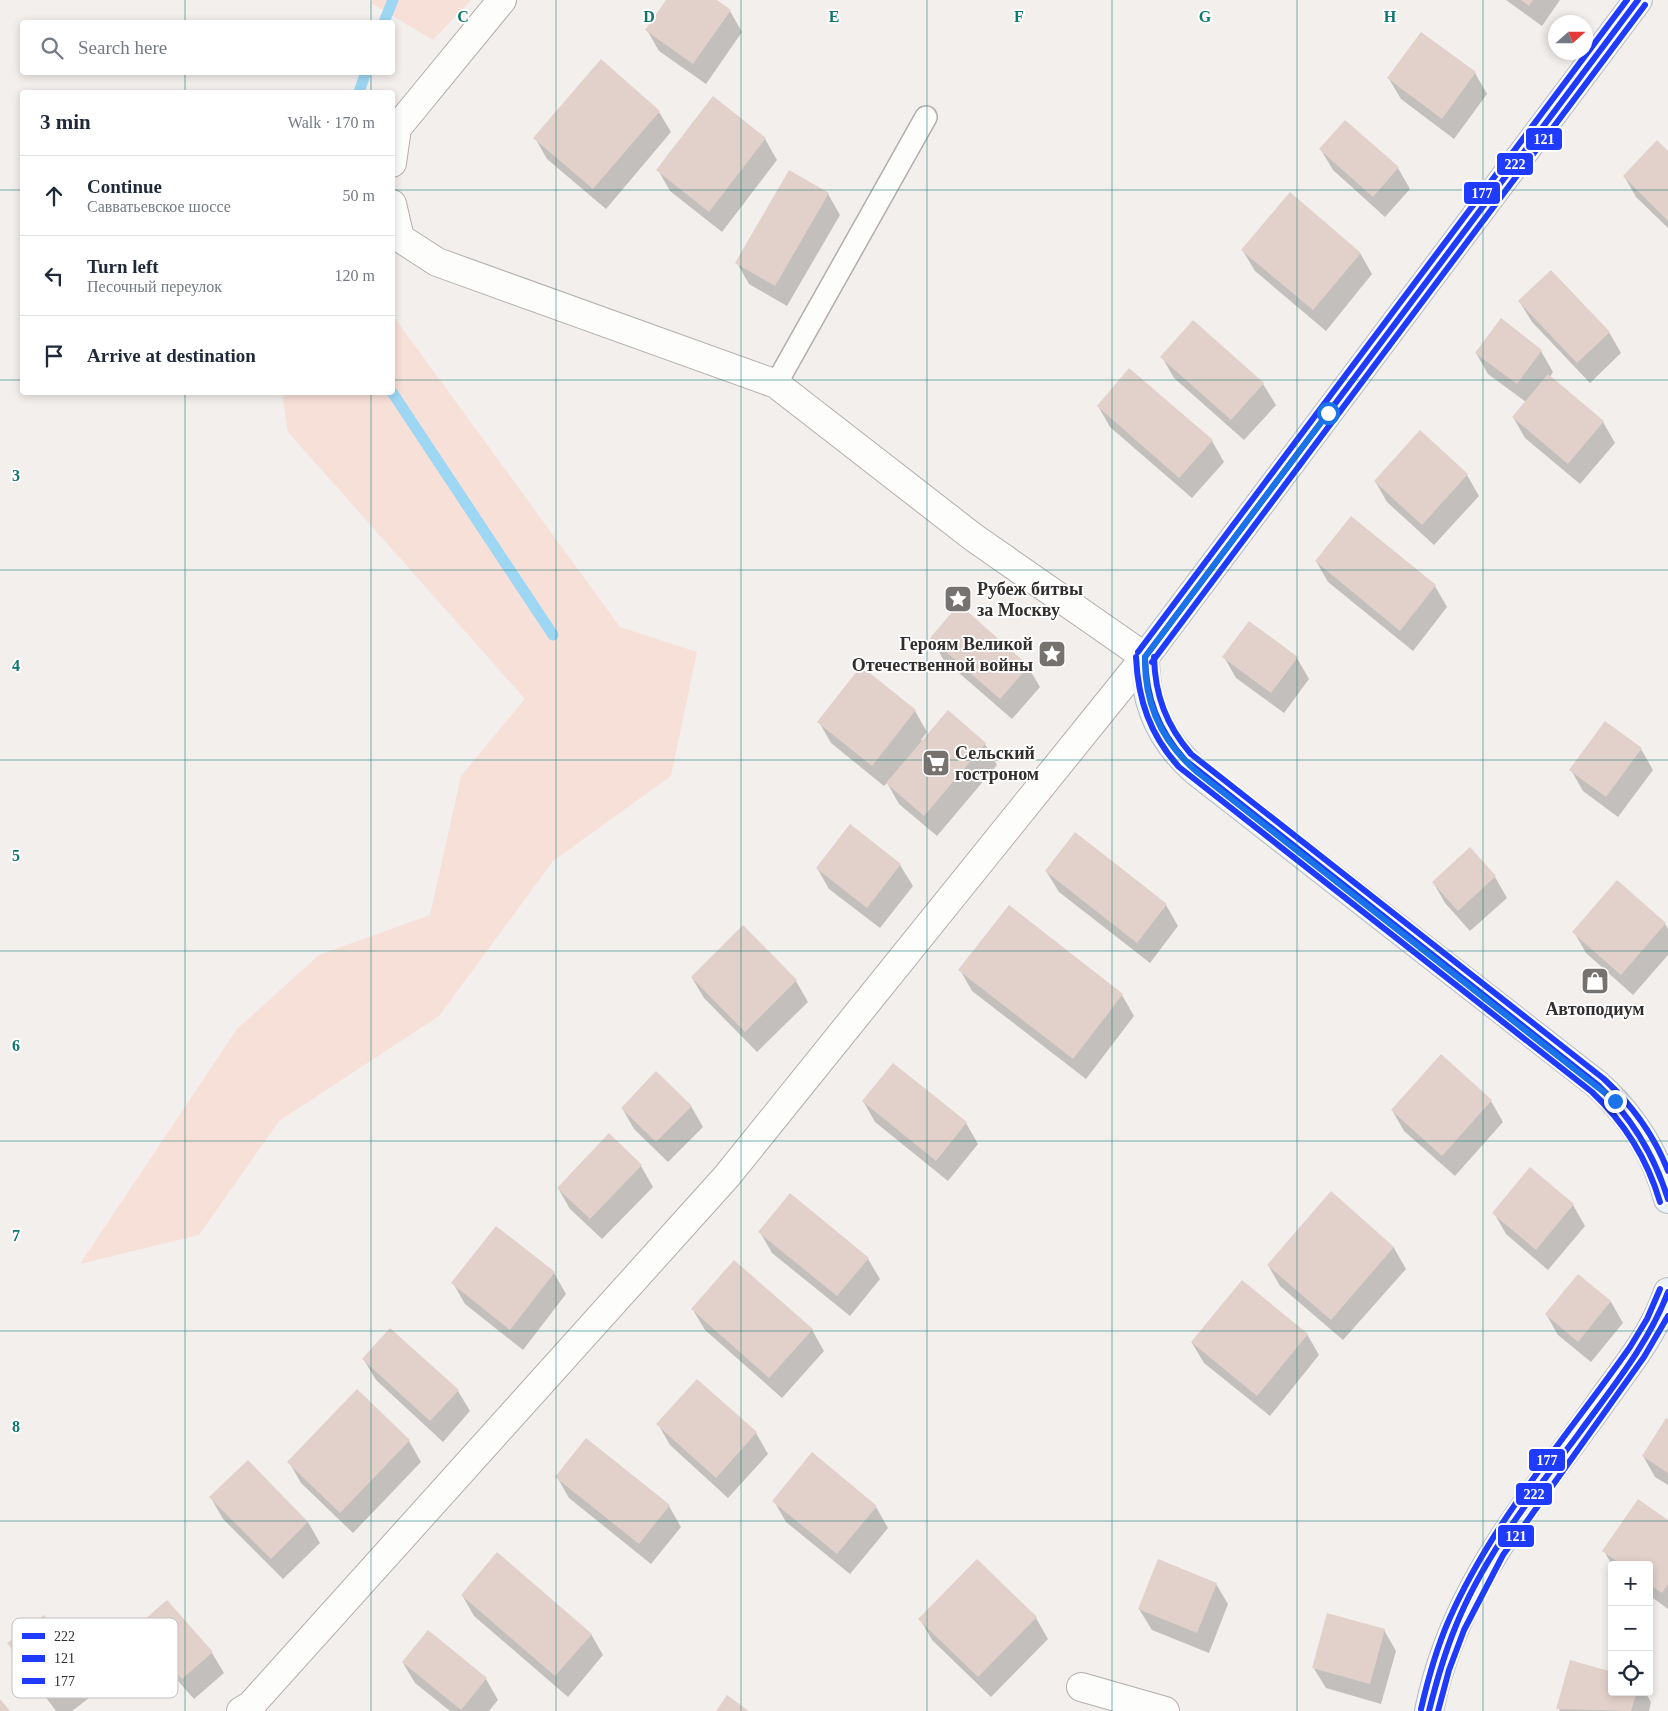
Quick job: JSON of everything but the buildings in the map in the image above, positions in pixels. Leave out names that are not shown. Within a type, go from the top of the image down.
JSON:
[{"type":"main road","points":[[1638,0],[1145,657],[1145,680],[1150,704],[1159,726],[1180,756],[1197,772],[1604,1090],[1630,1117],[1642,1136],[1659,1169],[1668,1199]]},
{"type":"main road","points":[[1429,1711],[1448,1643],[1482,1571],[1632,1358],[1654,1324],[1668,1292]]},
{"type":"street","points":[[395,142],[397,128],[502,0]]},
{"type":"street","points":[[241,1711],[258,1697],[727,1176],[1145,657],[973,537],[776,384],[437,262],[400,238],[395,217]]},
{"type":"street","points":[[1081,1687],[1165,1711]]},
{"type":"lane","points":[[776,384],[926,117]]},
{"type":"shaded area","points":[[373,0],[471,0],[433,40],[371,3]]},
{"type":"shaded area","points":[[395,318],[620,627],[697,652],[671,776],[553,861],[439,1016],[279,1121],[199,1235],[80,1264],[237,1029],[319,955],[430,915],[461,776],[525,699],[288,432],[282,395],[395,395]]},
{"type":"waterway","points":[[385,20],[393,0]]},
{"type":"waterway","points":[[360,90],[365,75]]},
{"type":"waterway","points":[[394,395],[553,635]]},
{"type":"transit line","name":"177","points":[[1138,652],[1627,0]]},
{"type":"transit line","name":"222","points":[[1145,657],[1638,0]]},
{"type":"transit line","name":"121","points":[[1152,662],[1645,5]]},
{"type":"transit line","name":"121","points":[[1136,657],[1139,688],[1147,716],[1160,742],[1179,767],[1592,1092],[1615,1116],[1634,1142],[1649,1171],[1660,1202]]},
{"type":"transit line","name":"222","points":[[1145,657],[1148,686],[1155,713],[1168,737],[1185,760],[1598,1085],[1621,1110],[1649,1152],[1668,1199]]},
{"type":"transit line","name":"177","points":[[1154,657],[1157,684],[1164,709],[1175,732],[1191,754],[1604,1079],[1624,1099],[1641,1121],[1656,1145],[1668,1171]]},
{"type":"transit line","name":"177","points":[[1421,1709],[1433,1665],[1448,1622],[1486,1549],[1532,1480],[1630,1347],[1647,1319],[1660,1289]]},
{"type":"transit line","name":"222","points":[[1429,1711],[1440,1669],[1451,1638],[1466,1602],[1480,1576],[1526,1504],[1639,1349],[1660,1312],[1668,1292]]},
{"type":"transit line","name":"121","points":[[1438,1711],[1449,1670],[1464,1630],[1503,1555],[1644,1357],[1668,1316]]},
{"type":"place","name":"Рубеж битвы за Москву","points":[[958,599]]},
{"type":"place","name":"Героям Великой Отечественной войны","points":[[1052,654]]},
{"type":"place","name":"Сельский гостроном","points":[[936,763]]},
{"type":"place","name":"Автоподиум","points":[[1595,981]]},
{"type":"route","points":[[1328,413],[1145,657],[1145,680],[1154,716],[1172,747],[1197,772],[1615,1101]]}]
